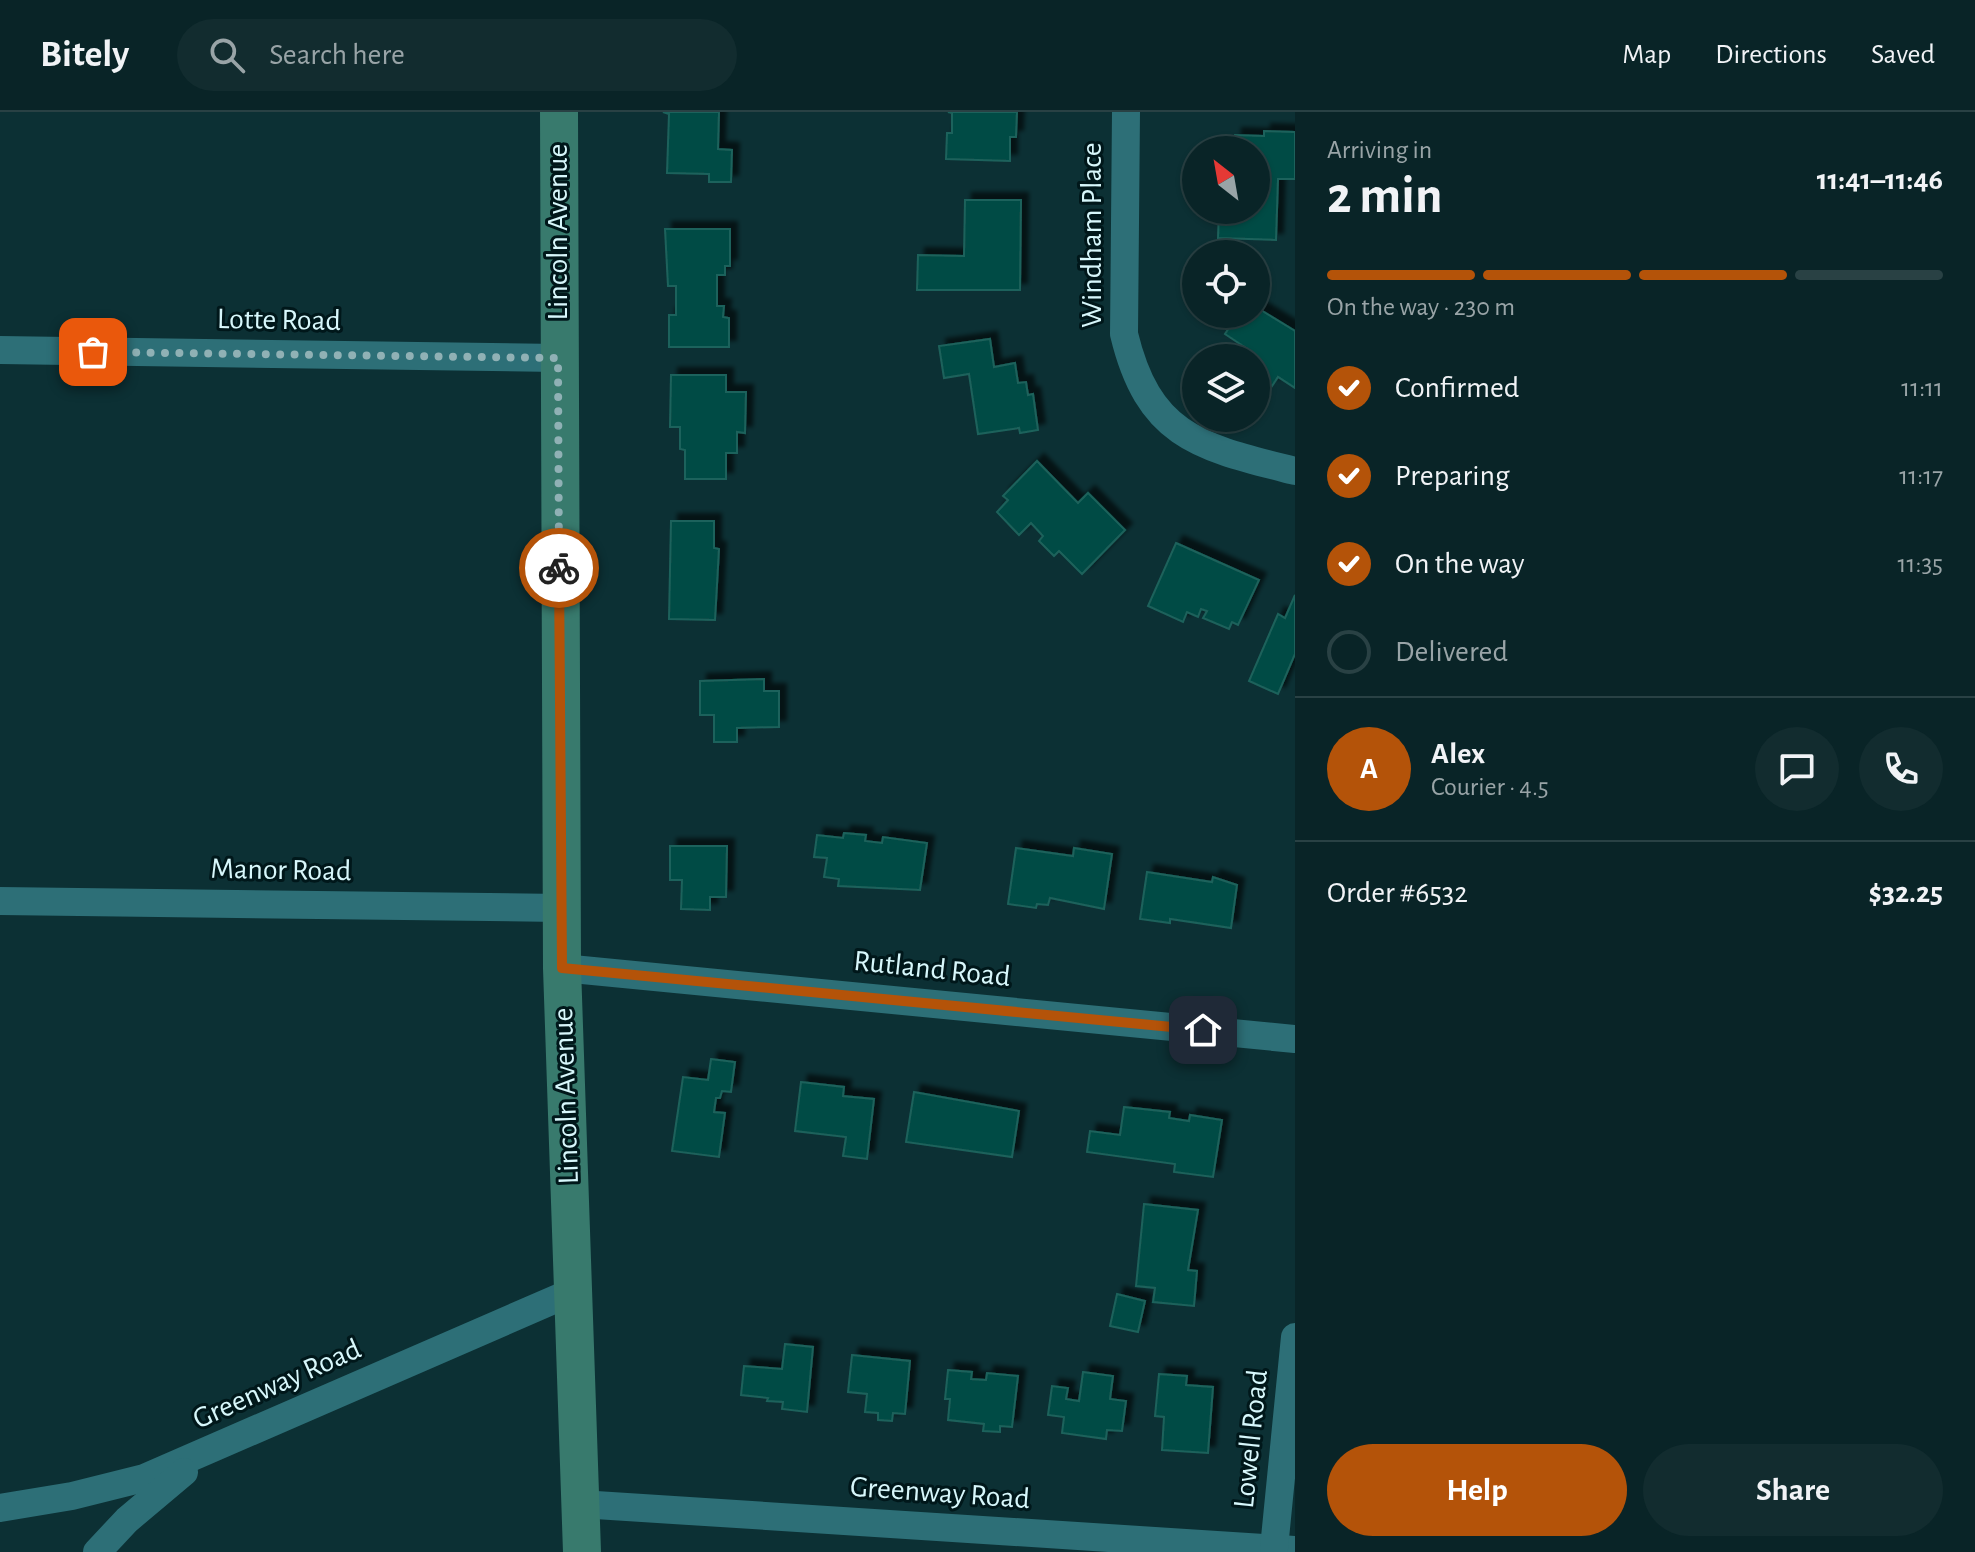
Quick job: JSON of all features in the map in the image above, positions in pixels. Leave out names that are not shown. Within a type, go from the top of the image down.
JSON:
[{"type":"main road","name":"Lincoln Avenue","points":[[559,112],[561,908],[582,1552]]},
{"type":"street","name":"Windham Place","points":[[1126,112],[1124,334],[1132,369],[1146,396],[1166,420],[1192,440],[1227,454],[1295,471]]},
{"type":"street","name":"Lotte Road","points":[[0,350],[558,358]]},
{"type":"street","name":"Manor Road","points":[[0,901],[561,908]]},
{"type":"street","name":"Rutland Road","points":[[562,968],[1295,1039]]},
{"type":"street","name":"Greenway Road","points":[[0,1508],[72,1496],[144,1478],[572,1292]]},
{"type":"street","name":"Lowell Road","points":[[1285,1549],[1295,1337]]},
{"type":"street","points":[[97,1552],[171,1481],[220,1446]]},
{"type":"street","name":"Greenway Road","points":[[580,1504],[1033,1542],[1285,1549]]},
{"type":"building","points":[[663,112],[719,112],[718,149],[732,150],[731,182],[709,182],[709,174],[667,173],[669,114]]},
{"type":"building","points":[[948,112],[1017,112],[1016,137],[1010,137],[1010,161],[946,159],[947,133],[952,133],[952,113]]},
{"type":"building","points":[[1264,131],[1295,132],[1295,179],[1278,179],[1276,240],[1218,238],[1218,224],[1270,224],[1270,136],[1264,136]]},
{"type":"building","points":[[965,200],[1021,200],[1020,290],[917,290],[918,255],[964,256]]},
{"type":"building","points":[[665,229],[730,229],[730,266],[725,266],[725,275],[717,275],[717,306],[724,306],[723,317],[729,318],[729,347],[669,347],[669,315],[676,315],[676,286],[668,286]]},
{"type":"building","points":[[1270,316],[1295,331],[1295,388],[1278,377],[1270,385],[1270,344],[1240,344],[1225,334],[1229,328],[1270,328]]},
{"type":"building","points":[[990,339],[994,367],[1015,363],[1018,383],[1026,382],[1028,395],[1033,394],[1038,430],[1020,433],[1019,428],[978,434],[969,374],[944,378],[939,346]]},
{"type":"building","points":[[671,375],[726,375],[726,392],[746,392],[745,433],[737,432],[737,453],[726,453],[726,479],[685,479],[685,450],[680,449],[680,427],[670,427]]},
{"type":"building","points":[[1037,461],[1078,503],[1088,493],[1125,530],[1082,574],[1059,551],[1054,556],[1039,541],[1043,536],[1031,523],[1019,535],[997,512],[1008,500],[1003,496]]},
{"type":"building","points":[[671,521],[714,521],[714,548],[719,549],[715,620],[669,619]]},
{"type":"building","points":[[1176,543],[1259,580],[1238,625],[1232,622],[1229,629],[1203,618],[1207,611],[1201,609],[1198,617],[1187,612],[1183,622],[1148,606]]},
{"type":"building","points":[[1295,595],[1295,654],[1278,694],[1249,681],[1278,614],[1285,618]]},
{"type":"building","points":[[764,679],[764,691],[779,691],[779,727],[737,728],[737,742],[714,742],[714,715],[700,715],[700,681]]},
{"type":"building","points":[[844,833],[866,835],[865,841],[882,843],[883,837],[927,843],[920,890],[838,886],[839,879],[824,877],[827,858],[814,857],[817,835],[843,838]]},
{"type":"building","points":[[670,846],[727,846],[726,897],[710,897],[710,910],[681,909],[682,880],[670,880]]},
{"type":"building","points":[[1016,848],[1073,856],[1074,848],[1112,854],[1104,909],[1050,898],[1048,905],[1037,904],[1036,908],[1008,904]]},
{"type":"building","points":[[1147,872],[1212,882],[1213,877],[1237,885],[1231,928],[1170,919],[1170,923],[1140,919]]},
{"type":"building","points":[[711,1059],[735,1062],[731,1092],[722,1091],[720,1098],[716,1098],[714,1112],[725,1113],[719,1157],[672,1151],[683,1077],[708,1080]]},
{"type":"building","points":[[801,1082],[844,1087],[843,1096],[874,1099],[867,1159],[843,1156],[846,1137],[795,1131]]},
{"type":"building","points":[[914,1092],[1019,1111],[1012,1157],[906,1142]]},
{"type":"building","points":[[1124,1107],[1170,1112],[1169,1118],[1189,1121],[1190,1115],[1222,1120],[1213,1177],[1174,1172],[1175,1164],[1087,1152],[1090,1131],[1120,1135]]},
{"type":"building","points":[[1144,1204],[1198,1210],[1188,1270],[1197,1271],[1194,1306],[1153,1302],[1155,1288],[1136,1286]]},
{"type":"building","points":[[1117,1294],[1145,1301],[1138,1332],[1110,1326]]},
{"type":"building","points":[[785,1344],[813,1347],[807,1412],[782,1409],[783,1402],[767,1401],[768,1398],[741,1395],[744,1366],[782,1369]]},
{"type":"building","points":[[852,1355],[910,1361],[905,1414],[893,1413],[892,1421],[878,1420],[878,1413],[865,1412],[867,1394],[848,1392]]},
{"type":"building","points":[[948,1370],[972,1372],[971,1379],[986,1380],[987,1373],[1018,1376],[1012,1427],[1000,1426],[1000,1432],[983,1431],[984,1424],[948,1420],[950,1399],[945,1399]]},
{"type":"building","points":[[1083,1372],[1113,1376],[1110,1399],[1126,1401],[1122,1431],[1107,1430],[1106,1439],[1062,1433],[1064,1417],[1048,1415],[1052,1386],[1068,1388],[1066,1399],[1079,1401]]},
{"type":"building","points":[[1159,1374],[1187,1376],[1186,1385],[1213,1387],[1208,1453],[1162,1450],[1164,1417],[1155,1416]]},
{"type":"way so far","points":[[93,352],[558,358],[559,568]]},
{"type":"route","points":[[559,568],[562,968],[1203,1030]]}]
